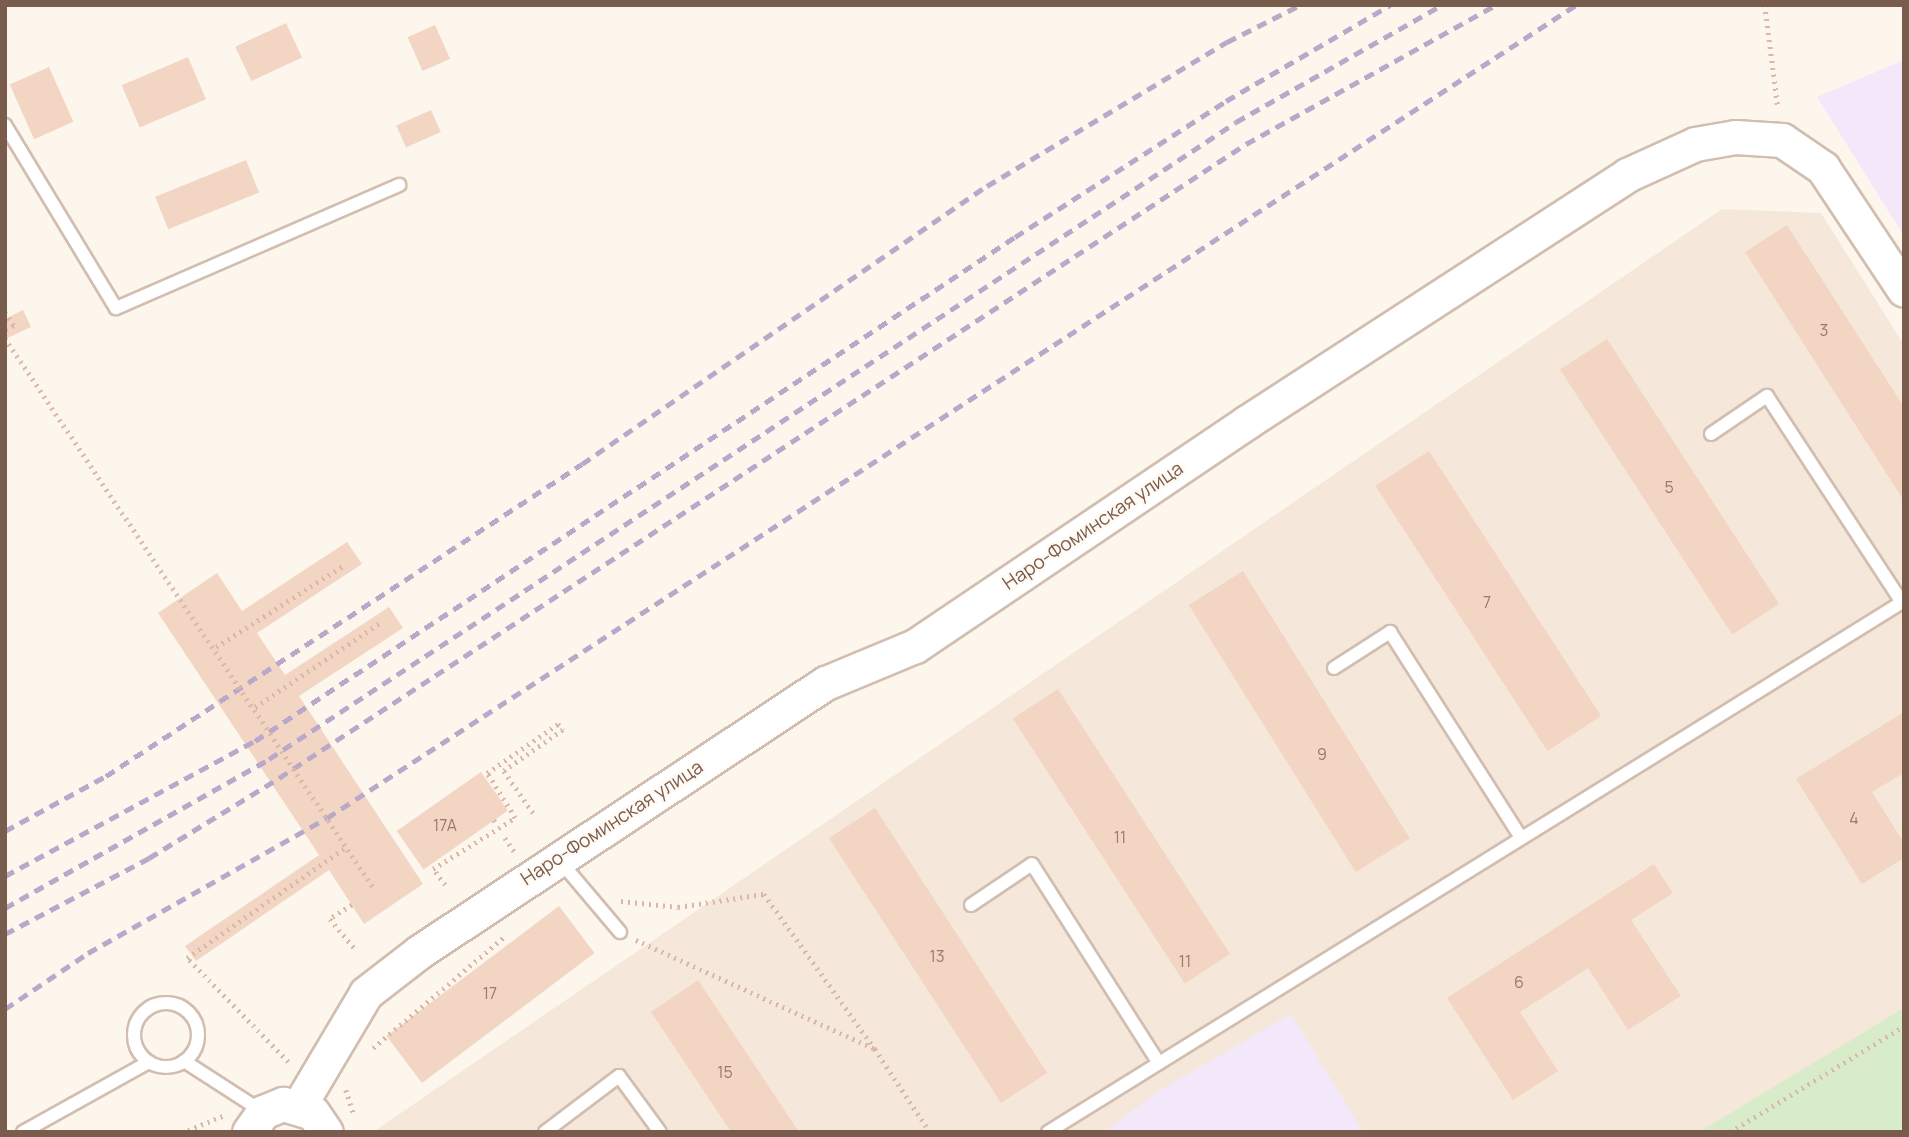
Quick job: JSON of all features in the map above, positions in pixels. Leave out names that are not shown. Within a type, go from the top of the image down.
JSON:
[{"type":"street","name":"Наро-Фоминская улица","points":[[299,1106],[366,993],[558,858],[825,683],[915,646],[1247,422],[1627,175],[1695,144],[1735,137],[1782,140]]},
{"type":"street","points":[[1782,140],[1823,169],[1904,290]]},
{"type":"street","points":[[246,1120],[283,1104],[299,1106],[340,1126]]},
{"type":"lane","points":[[5,125],[116,308],[398,185]]},
{"type":"lane","points":[[1048,1132],[1903,602],[1767,396],[1711,433]]},
{"type":"lane","points":[[1334,668],[1390,632],[1521,838]]},
{"type":"lane","points":[[558,858],[620,932]]},
{"type":"lane","points":[[971,905],[1032,864],[1159,1063]]},
{"type":"lane","points":[[166,1003],[183,1007],[197,1027],[197,1044],[184,1060],[165,1067],[149,1062],[135,1042],[135,1026],[144,1012],[166,1003]]},
{"type":"lane","points":[[184,1060],[246,1120]]},
{"type":"lane","points":[[23,1132],[149,1062]]},
{"type":"lane","points":[[545,1132],[620,1076],[660,1132]]},
{"type":"path","points":[[1765,5],[1782,140]]},
{"type":"path","points":[[5,312],[13,326],[5,330]]},
{"type":"path","points":[[5,338],[177,600],[216,647],[374,890]]},
{"type":"path","points":[[216,647],[344,565]]},
{"type":"path","points":[[255,707],[380,623]]},
{"type":"path","points":[[445,885],[433,869],[498,826],[515,818],[487,773],[558,724],[563,730],[504,771],[536,817]]},
{"type":"path","points":[[494,820],[498,826]]},
{"type":"path","points":[[505,838],[514,852]]},
{"type":"path","points":[[288,1062],[187,958],[346,848]]},
{"type":"path","points":[[613,901],[678,906],[764,894],[875,1049],[930,1132]]},
{"type":"path","points":[[352,905],[330,919],[354,948]]},
{"type":"path","points":[[367,1053],[515,927]]},
{"type":"path","points":[[620,932],[875,1049]]},
{"type":"path","points":[[1730,1132],[1738,1130],[1904,1027]]},
{"type":"path","points":[[340,1126],[345,1079]]},
{"type":"path","points":[[188,1130],[246,1120]]},
{"type":"shaded area","points":[[1904,60],[1904,236],[1817,97]]},
{"type":"shaded area","points":[[1722,209],[1821,213],[1904,345],[1904,1132],[373,1132]]},
{"type":"shaded area","points":[[1291,1014],[1363,1132],[1104,1132],[1159,1091]]},
{"type":"green space","points":[[1904,1008],[1904,1132],[1699,1132]]},
{"type":"building","points":[[286,23],[302,57],[251,81],[235,47]]},
{"type":"building","points":[[435,25],[450,59],[423,71],[408,37]]},
{"type":"building","points":[[188,57],[206,99],[140,127],[122,85]]},
{"type":"building","points":[[49,67],[73,122],[34,139],[10,84]]},
{"type":"building","points":[[431,110],[441,132],[406,147],[396,125]]},
{"type":"building","points":[[246,160],[259,192],[168,229],[155,197]]},
{"type":"building","points":[[1787,225],[1904,407],[1904,501],[1745,252]]},
{"type":"building","points":[[23,310],[31,327],[5,339],[5,319]]},
{"type":"building","points":[[1607,339],[1779,604],[1732,635],[1560,369]]},
{"type":"building","points":[[1429,451],[1601,716],[1547,751],[1375,486]]},
{"type":"building","points":[[347,542],[362,564],[257,633],[285,675],[389,607],[403,628],[299,696],[423,884],[364,924],[329,870],[196,961],[185,946],[319,855],[158,613],[217,573],[242,611]]},
{"type":"building","points":[[1243,571],[1410,838],[1356,872],[1189,605]]},
{"type":"building","points":[[1058,689],[1230,954],[1185,983],[1013,718]]},
{"type":"building","points":[[1904,712],[1904,773],[1872,792],[1904,843],[1904,858],[1862,884],[1796,779]]},
{"type":"building","points":[[481,772],[508,811],[424,870],[397,831]]},
{"type":"building","points":[[875,808],[1047,1073],[1001,1103],[829,838]]},
{"type":"building","points":[[1654,864],[1673,893],[1631,920],[1681,996],[1628,1030],[1588,968],[1520,1012],[1558,1071],[1513,1100],[1447,998]]},
{"type":"building","points":[[559,906],[595,953],[422,1083],[386,1036]]},
{"type":"building","points":[[698,980],[799,1132],[731,1132],[651,1012]]},
{"type":"railway","points":[[5,831],[106,776],[582,464],[987,186],[1227,42],[1300,5]]},
{"type":"railway","points":[[5,876],[255,741],[1015,237],[1226,101],[1390,5]]},
{"type":"railway","points":[[5,908],[269,759],[1236,122],[1442,5]]},
{"type":"railway","points":[[5,934],[149,858],[279,778],[1246,144],[1496,5]]},
{"type":"railway","points":[[5,1009],[88,953],[327,818],[1576,5]]}]
